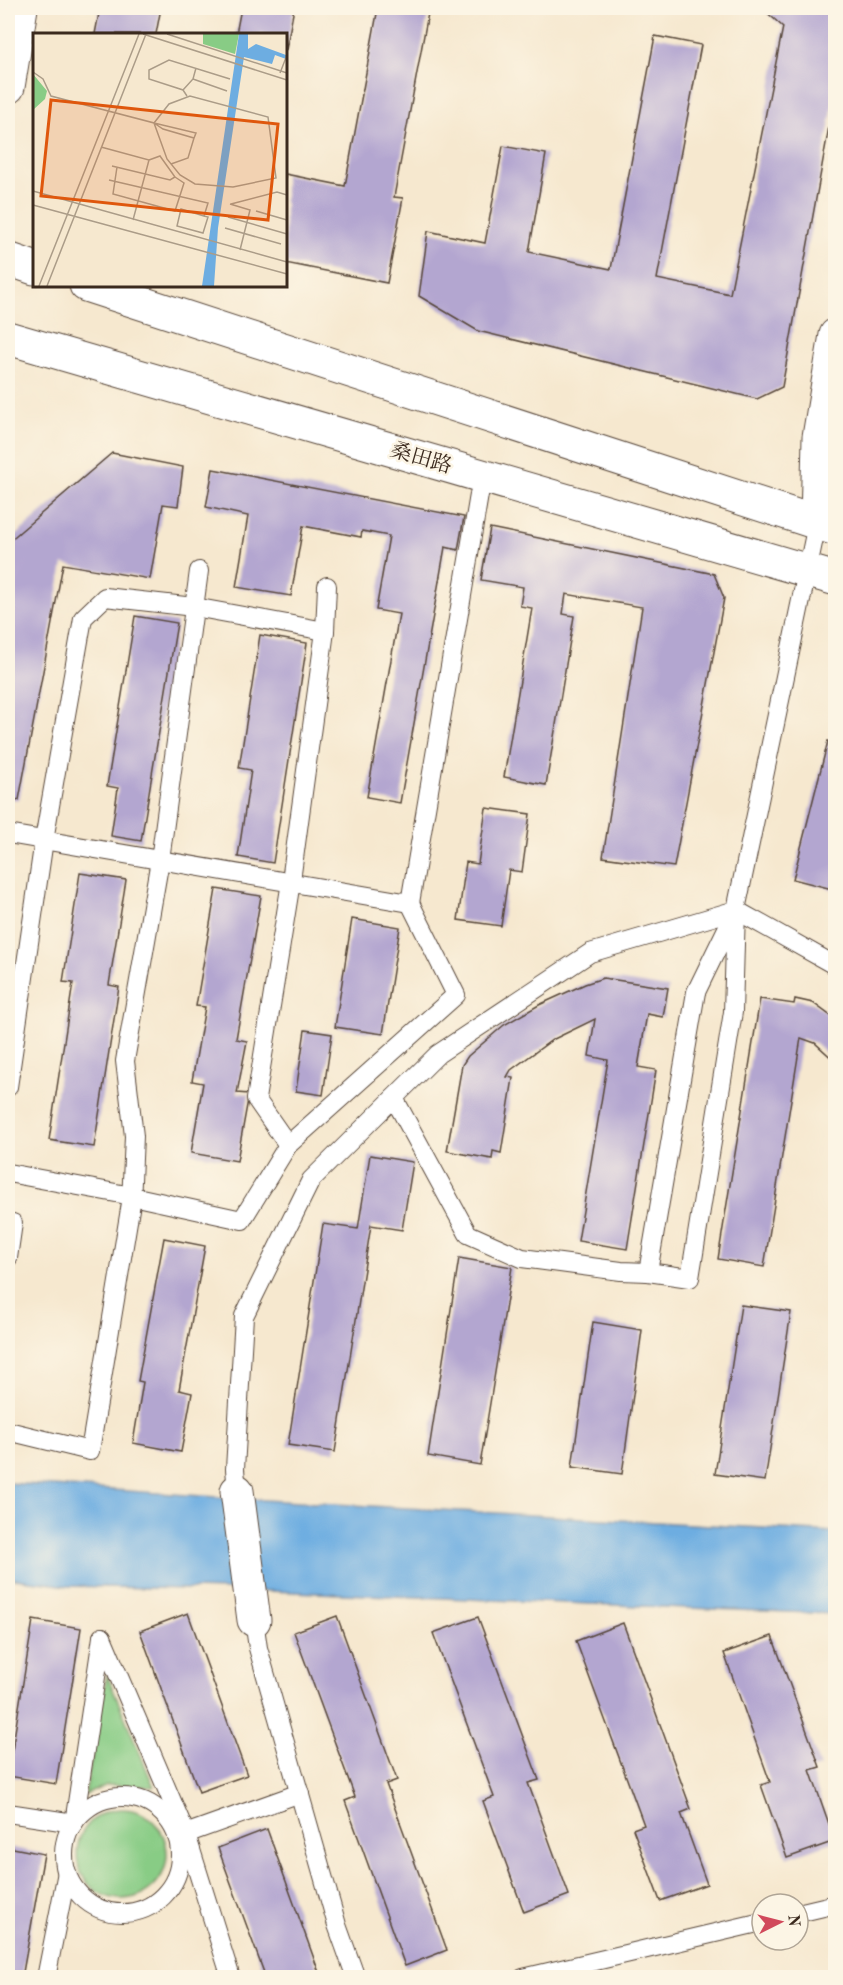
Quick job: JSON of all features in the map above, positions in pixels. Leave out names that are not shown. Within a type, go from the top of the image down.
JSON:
[{"type":"main road","points":[[8,87],[21,8]]},
{"type":"main road","points":[[8,260],[33,268]]},
{"type":"main road","points":[[89,286],[826,527],[819,437],[836,335]]},
{"type":"main road","name":"桑田路","points":[[8,338],[821,575]]},
{"type":"main road","points":[[237,1491],[254,1620]]},
{"type":"lane","points":[[8,1173],[132,1196],[242,1220],[288,1145],[456,995],[410,903],[482,477]]},
{"type":"lane","points":[[648,1272],[696,993],[736,910],[821,575],[826,527]]},
{"type":"lane","points":[[8,1431],[90,1451],[132,1196],[134,1136],[125,1061],[160,860],[199,571]]},
{"type":"lane","points":[[288,1145],[256,1099],[290,883],[325,631],[327,586]]},
{"type":"lane","points":[[8,1087],[44,840],[83,618],[105,597],[194,607],[325,631]]},
{"type":"lane","points":[[8,834],[410,903]]},
{"type":"lane","points":[[394,1098],[468,1234],[522,1258],[690,1278],[733,1012],[736,910]]},
{"type":"lane","points":[[237,1491],[235,1469],[244,1316],[312,1180],[438,1054],[590,953],[736,910],[836,966]]},
{"type":"lane","points":[[8,1222],[13,1223],[8,1258]]},
{"type":"lane","points":[[254,1620],[258,1648],[337,1924],[356,1977]]},
{"type":"lane","points":[[74,1823],[102,1637],[182,1835],[231,1977]]},
{"type":"lane","points":[[182,1835],[300,1793]]},
{"type":"lane","points":[[46,1977],[66,1872],[64,1848],[70,1829],[81,1814],[97,1802],[116,1797],[135,1798],[154,1806],[182,1835],[177,1874],[169,1891],[155,1904],[138,1912],[119,1914],[100,1910],[84,1900],[72,1886],[66,1872]]},
{"type":"lane","points":[[8,1813],[74,1823]]},
{"type":"lane","points":[[810,1910],[836,1904]]},
{"type":"lane","points":[[523,1977],[750,1925]]},
{"type":"green space","points":[[107,1675],[154,1787],[107,1785],[85,1795]]},
{"type":"green space","points":[[122,1809],[139,1812],[154,1822],[164,1837],[167,1854],[164,1871],[154,1886],[139,1896],[122,1899],[105,1896],[90,1886],[80,1871],[77,1854],[80,1837],[90,1822],[105,1812]]},
{"type":"water","points":[[8,1483],[263,1500],[835,1532],[835,1614],[269,1591],[68,1586],[8,1578]]},
{"type":"building","points":[[100,8],[161,8],[156,33],[95,33]]},
{"type":"building","points":[[241,8],[294,8],[286,50],[286,33],[236,33]]},
{"type":"building","points":[[378,8],[429,8],[394,197],[403,198],[387,283],[286,263],[286,174],[345,186]]},
{"type":"building","points":[[762,8],[823,8],[836,18],[836,88],[782,387],[757,399],[478,331],[419,296],[428,231],[485,243],[503,146],[546,154],[529,252],[611,269],[655,36],[701,45],[657,279],[730,294],[783,27]]},
{"type":"building","points":[[112,453],[183,467],[178,506],[163,504],[150,579],[63,564],[19,800],[8,798],[8,542]]},
{"type":"building","points":[[213,469],[464,517],[458,550],[445,547],[400,803],[367,797],[399,614],[376,610],[389,536],[362,531],[361,537],[303,526],[291,596],[236,587],[248,516],[206,507]]},
{"type":"building","points":[[490,528],[714,574],[724,598],[674,867],[603,857],[642,607],[566,594],[563,614],[574,616],[546,785],[504,777],[532,608],[520,606],[523,587],[481,580]]},
{"type":"building","points":[[135,616],[177,623],[141,841],[111,836],[118,788],[107,786]]},
{"type":"building","points":[[260,635],[307,643],[273,863],[238,857],[251,770],[239,768]]},
{"type":"building","points":[[828,741],[836,743],[836,890],[793,879]]},
{"type":"building","points":[[486,808],[530,814],[522,872],[509,870],[501,926],[458,920],[466,862],[478,864]]},
{"type":"building","points":[[80,873],[126,880],[109,985],[119,987],[94,1147],[49,1140],[73,983],[63,982]]},
{"type":"building","points":[[216,889],[261,896],[236,1039],[247,1041],[237,1093],[249,1094],[237,1161],[191,1153],[203,1083],[192,1081],[205,1007],[196,1006]]},
{"type":"building","points":[[352,919],[400,927],[383,1034],[335,1027]]},
{"type":"building","points":[[603,978],[668,988],[663,1017],[647,1014],[638,1067],[656,1070],[627,1249],[578,1241],[608,1060],[589,1056],[595,1019],[552,1040],[511,1070],[507,1077],[513,1078],[501,1153],[493,1151],[492,1159],[447,1151],[462,1065],[468,1056],[504,1025],[539,1005]]},
{"type":"building","points":[[760,999],[794,1004],[795,999],[813,1003],[836,1020],[836,1062],[815,1043],[801,1038],[764,1267],[718,1259]]},
{"type":"building","points":[[305,1030],[332,1034],[323,1095],[296,1091]]},
{"type":"building","points":[[370,1155],[413,1162],[402,1230],[371,1225],[335,1452],[288,1445],[323,1224],[358,1229]]},
{"type":"building","points":[[164,1238],[205,1246],[179,1390],[192,1393],[181,1452],[133,1443],[143,1382],[138,1381]]},
{"type":"building","points":[[459,1258],[512,1267],[480,1465],[428,1456]]},
{"type":"building","points":[[741,1305],[791,1312],[765,1481],[715,1474]]},
{"type":"building","points":[[593,1322],[642,1330],[622,1474],[572,1467]]},
{"type":"building","points":[[188,1613],[247,1775],[199,1792],[140,1631]]},
{"type":"building","points":[[337,1616],[397,1780],[386,1784],[447,1950],[405,1966],[345,1801],[355,1797],[294,1632]]},
{"type":"building","points":[[478,1617],[539,1780],[528,1783],[569,1895],[524,1912],[483,1801],[494,1797],[433,1633]]},
{"type":"building","points":[[33,1620],[81,1628],[56,1784],[8,1776]]},
{"type":"building","points":[[623,1623],[691,1809],[681,1813],[707,1884],[660,1901],[633,1829],[644,1825],[576,1641]]},
{"type":"building","points":[[772,1636],[820,1767],[810,1770],[835,1841],[787,1858],[761,1785],[770,1782],[724,1653]]},
{"type":"building","points":[[267,1829],[321,1978],[266,1978],[218,1848]]},
{"type":"building","points":[[8,1847],[44,1854],[22,1978],[8,1978]]}]
